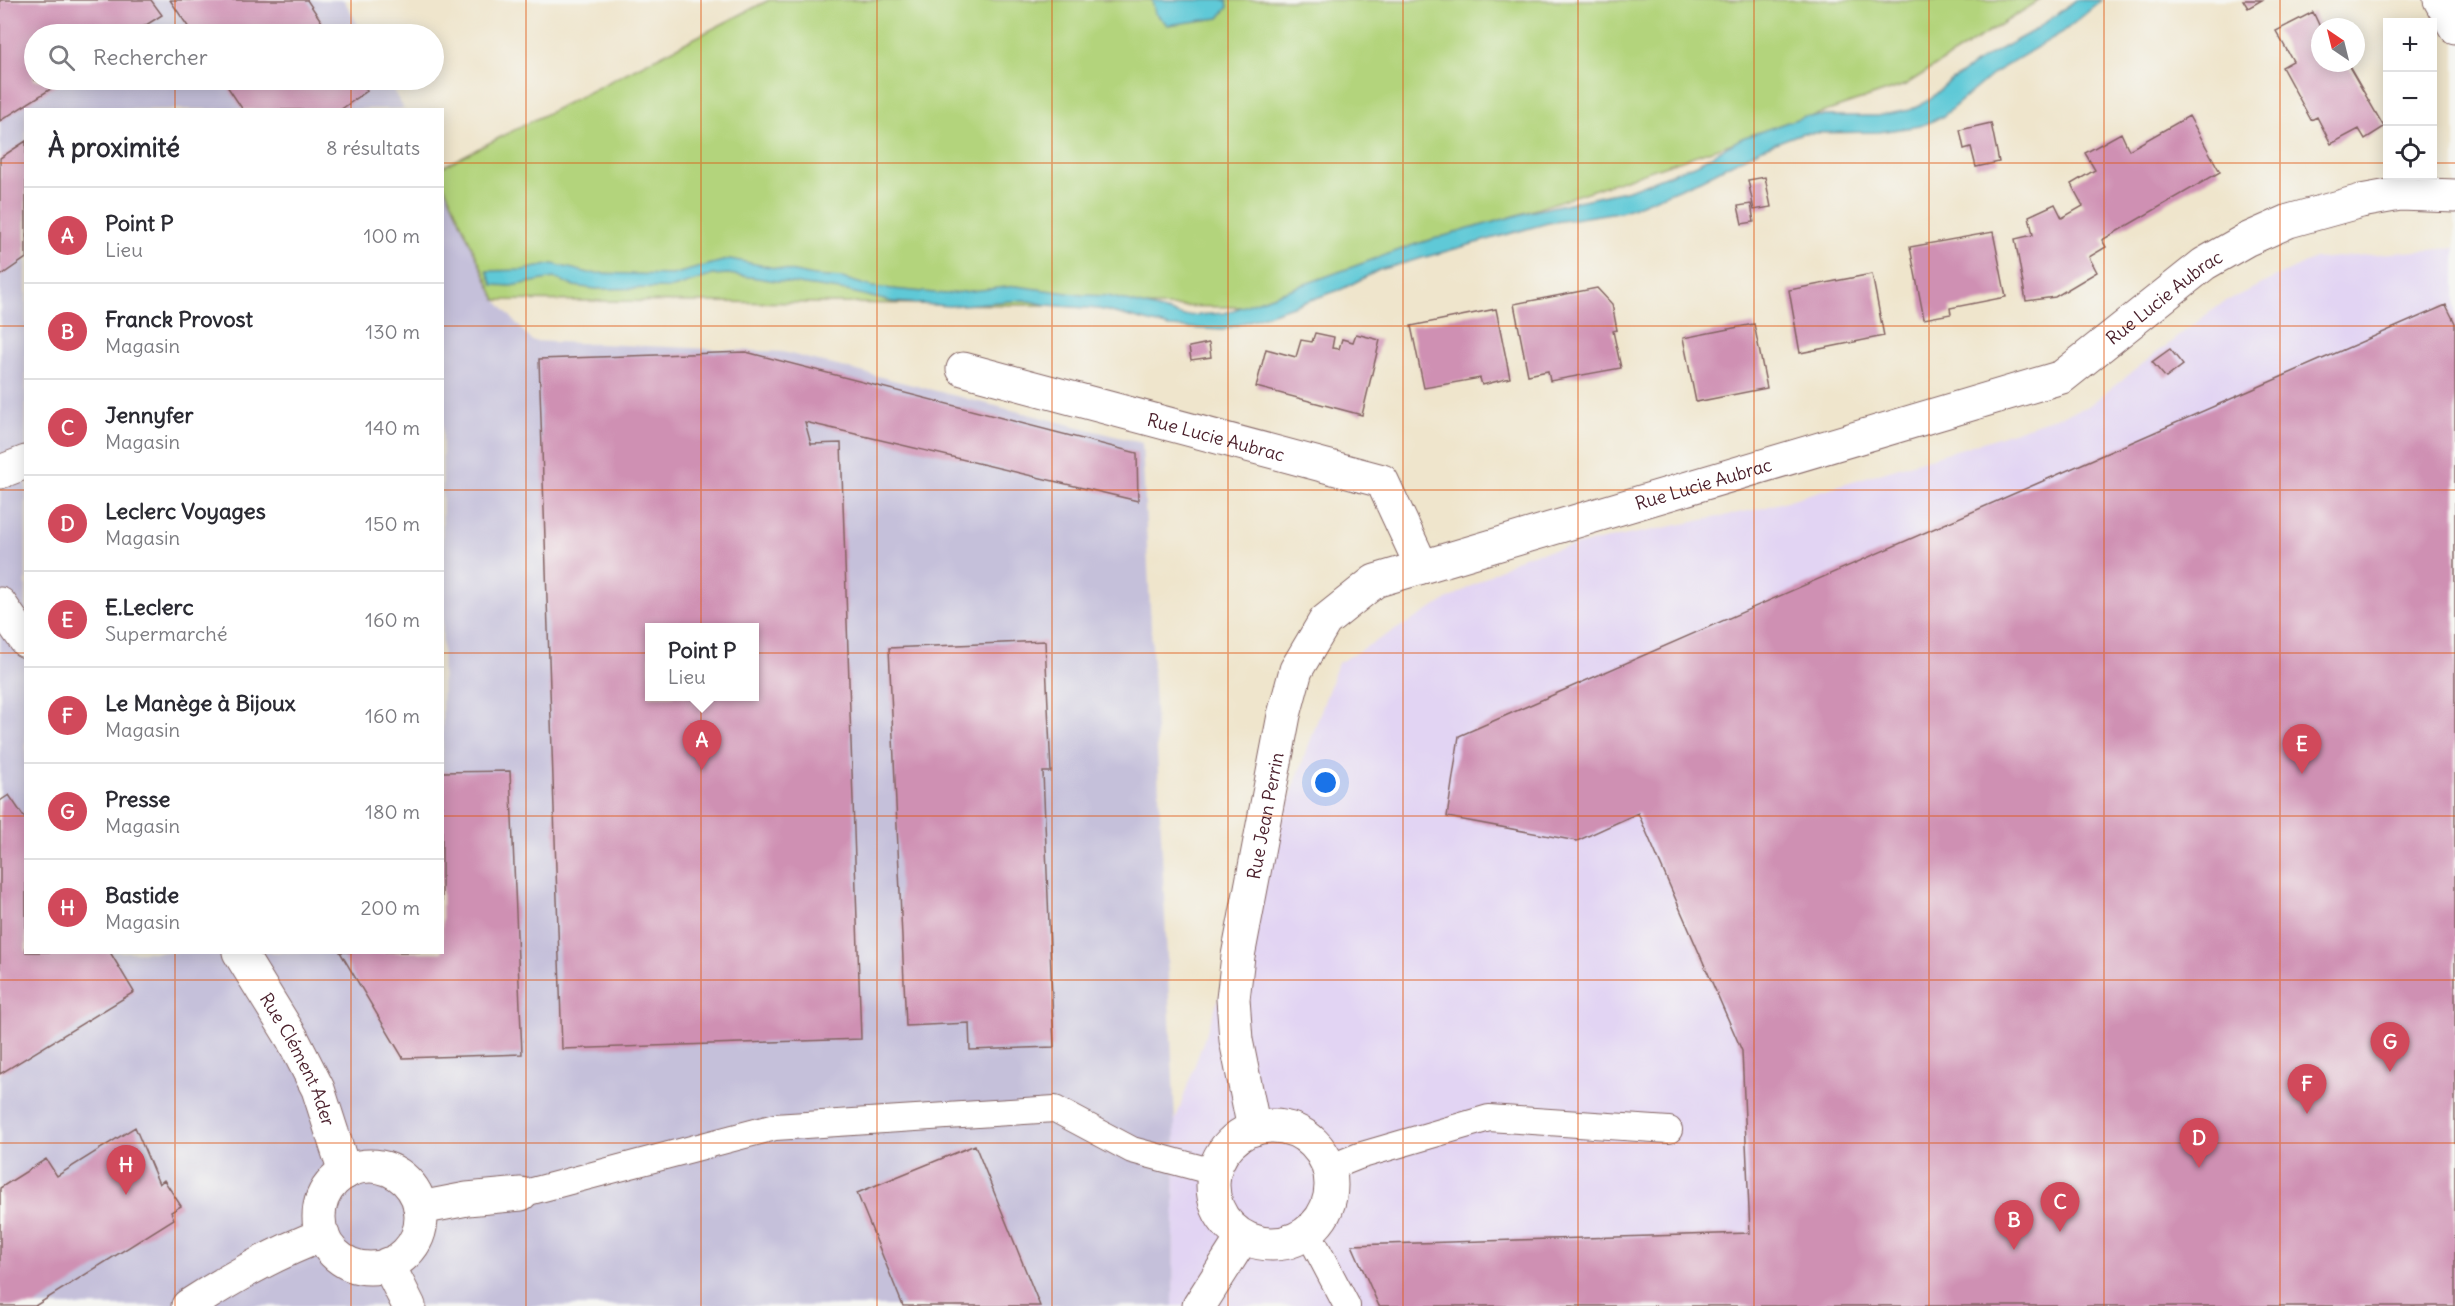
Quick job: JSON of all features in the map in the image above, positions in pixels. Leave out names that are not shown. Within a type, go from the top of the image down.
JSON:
[{"type":"street","points":[[2440,0],[2455,27]]},
{"type":"street","name":"Rue Lucie Aubrac","points":[[963,369],[1382,481],[1422,567],[2062,377],[2204,264],[2246,240],[2289,221],[2361,201],[2400,194],[2455,196]]},
{"type":"street","points":[[0,472],[24,463]]},
{"type":"street","name":"Rue Jean Perrin","points":[[1254,1129],[1236,1040],[1233,999],[1238,956],[1280,738],[1296,670],[1325,621],[1375,581],[1422,567]]},
{"type":"street","points":[[0,604],[24,638]]},
{"type":"street","name":"Rue Clément Ader","points":[[240,954],[292,1038],[318,1089],[345,1173]]},
{"type":"street","points":[[1273,1126],[1299,1134],[1321,1151],[1329,1168],[1331,1186],[1329,1203],[1320,1219],[1308,1232],[1293,1240],[1276,1244],[1259,1243],[1243,1237],[1229,1225],[1218,1209],[1213,1192],[1214,1172],[1222,1154],[1236,1138],[1254,1129],[1273,1126]]},
{"type":"street","points":[[376,1166],[392,1171],[406,1180],[415,1193],[420,1208],[420,1225],[414,1242],[403,1255],[376,1268],[349,1263],[333,1252],[322,1235],[320,1207],[333,1181],[360,1167],[376,1166]]},
{"type":"street","points":[[420,1208],[467,1199],[520,1194]]},
{"type":"street","points":[[188,1306],[237,1274],[291,1246],[322,1235]]},
{"type":"street","points":[[1199,1306],[1243,1237]]},
{"type":"street","points":[[388,1264],[409,1306]]},
{"type":"lane","points":[[520,1194],[776,1127],[1055,1109],[1132,1150],[1214,1172]]},
{"type":"lane","points":[[1329,1168],[1359,1156],[1489,1118],[1669,1130]]},
{"type":"lane","points":[[1308,1232],[1347,1306]]},
{"type":"shaded area","points":[[0,0],[344,0],[357,24],[24,24],[24,90],[393,90],[403,108],[24,108],[24,954],[444,954],[444,185],[496,300],[532,341],[782,352],[1142,443],[1175,1121],[1173,1306],[0,1306]]},
{"type":"shaded area","points":[[2455,248],[2455,1306],[1173,1306],[1175,1121],[1338,663],[1523,556],[1763,508],[1989,440],[2087,407],[2220,304],[2314,259]]},
{"type":"green space","points":[[769,0],[2040,0],[1905,85],[1244,307],[496,300],[444,185],[444,166]]},
{"type":"water","points":[[1152,0],[1227,0],[1228,7],[1219,18],[1168,25],[1155,13]]},
{"type":"water","points":[[2076,0],[2102,0],[2063,32],[1995,72],[1942,117],[1920,126],[1879,132],[1802,133],[1762,148],[1700,180],[1624,211],[1548,223],[1379,270],[1342,289],[1223,330],[1170,327],[1099,309],[1047,305],[1024,300],[949,306],[892,302],[847,291],[728,274],[713,275],[673,288],[596,289],[574,286],[554,278],[511,286],[493,285],[487,271],[523,270],[553,264],[589,273],[672,275],[730,259],[814,276],[842,278],[872,287],[945,294],[1016,286],[1082,295],[1108,296],[1184,316],[1225,313],[1416,244],[1529,212],[1629,190],[1699,163],[1742,138],[1805,116],[1877,116],[1910,110],[1931,99],[1944,86],[1984,58],[2035,30]]},
{"type":"building","points":[[0,0],[151,0],[162,15],[148,24],[24,24],[24,90],[49,90],[0,121]]},
{"type":"building","points":[[170,0],[307,0],[323,24],[186,24]]},
{"type":"building","points":[[2243,0],[2262,0],[2248,8]]},
{"type":"building","points":[[2313,12],[2316,18],[2311,18],[2311,72],[2352,72],[2383,128],[2365,139],[2359,129],[2331,144],[2317,117],[2311,120],[2282,67],[2293,61],[2276,31]]},
{"type":"building","points":[[230,90],[367,91],[343,108],[242,108]]},
{"type":"building","points":[[2189,116],[2220,172],[2102,240],[2106,247],[2089,257],[2097,272],[2055,297],[2026,301],[2015,239],[2033,235],[2029,216],[2055,204],[2062,218],[2083,206],[2071,184],[2095,170],[2085,153],[2121,133],[2129,150]]},
{"type":"building","points":[[1991,123],[1999,162],[1976,167],[1971,147],[1964,149],[1960,130]]},
{"type":"building","points":[[24,142],[24,259],[0,276],[0,158]]},
{"type":"building","points":[[1765,177],[1771,207],[1754,210],[1748,180]]},
{"type":"building","points":[[1751,204],[1754,222],[1742,224],[1738,206]]},
{"type":"building","points":[[1993,232],[2006,297],[1950,308],[1951,314],[1924,319],[1910,247]]},
{"type":"building","points":[[1872,274],[1884,336],[1800,353],[1789,290]]},
{"type":"building","points":[[1597,288],[1612,304],[1617,330],[1613,331],[1621,368],[1550,381],[1548,371],[1528,375],[1514,304]]},
{"type":"building","points":[[2446,305],[2455,323],[2455,1306],[1379,1306],[1352,1245],[1750,1233],[1742,1051],[1638,813],[1577,841],[1447,817],[1459,736]]},
{"type":"building","points":[[1496,309],[1510,378],[1482,385],[1480,378],[1424,388],[1411,326]]},
{"type":"building","points":[[1754,324],[1767,388],[1696,402],[1683,338]]},
{"type":"building","points":[[1315,333],[1334,337],[1332,348],[1339,349],[1342,339],[1353,342],[1356,334],[1380,340],[1362,415],[1256,387],[1266,349],[1296,357],[1301,340],[1312,342]]},
{"type":"building","points":[[1209,343],[1211,357],[1191,360],[1189,347]]},
{"type":"building","points":[[2170,349],[2183,365],[2166,378],[2152,362]]},
{"type":"building","points":[[746,352],[1137,453],[1138,501],[805,422],[811,444],[841,443],[861,1039],[562,1049],[539,359]]},
{"type":"building","points":[[1045,641],[1051,772],[1043,772],[1054,1047],[970,1050],[969,1023],[906,1026],[889,648]]},
{"type":"building","points":[[510,771],[522,1054],[403,1058],[341,954],[444,954],[444,772]]},
{"type":"building","points":[[9,795],[24,817],[24,954],[111,954],[134,992],[0,1074],[0,801]]},
{"type":"building","points":[[135,1127],[159,1184],[164,1180],[181,1206],[171,1212],[174,1219],[35,1306],[0,1306],[0,1188],[46,1159],[57,1176]]},
{"type":"building","points":[[975,1145],[1040,1306],[903,1306],[857,1193]]},
{"type":"place","name":"Point P","points":[[702,770]]},
{"type":"place","name":"E.Leclerc","points":[[2302,774]]},
{"type":"place","name":"Presse","points":[[2390,1072]]},
{"type":"place","name":"Le Manège à Bijoux","points":[[2307,1114]]},
{"type":"place","name":"Leclerc Voyages","points":[[2199,1168]]},
{"type":"place","name":"Bastide","points":[[126,1195]]},
{"type":"place","name":"Jennyfer","points":[[2060,1232]]},
{"type":"place","name":"Franck Provost","points":[[2014,1250]]}]
